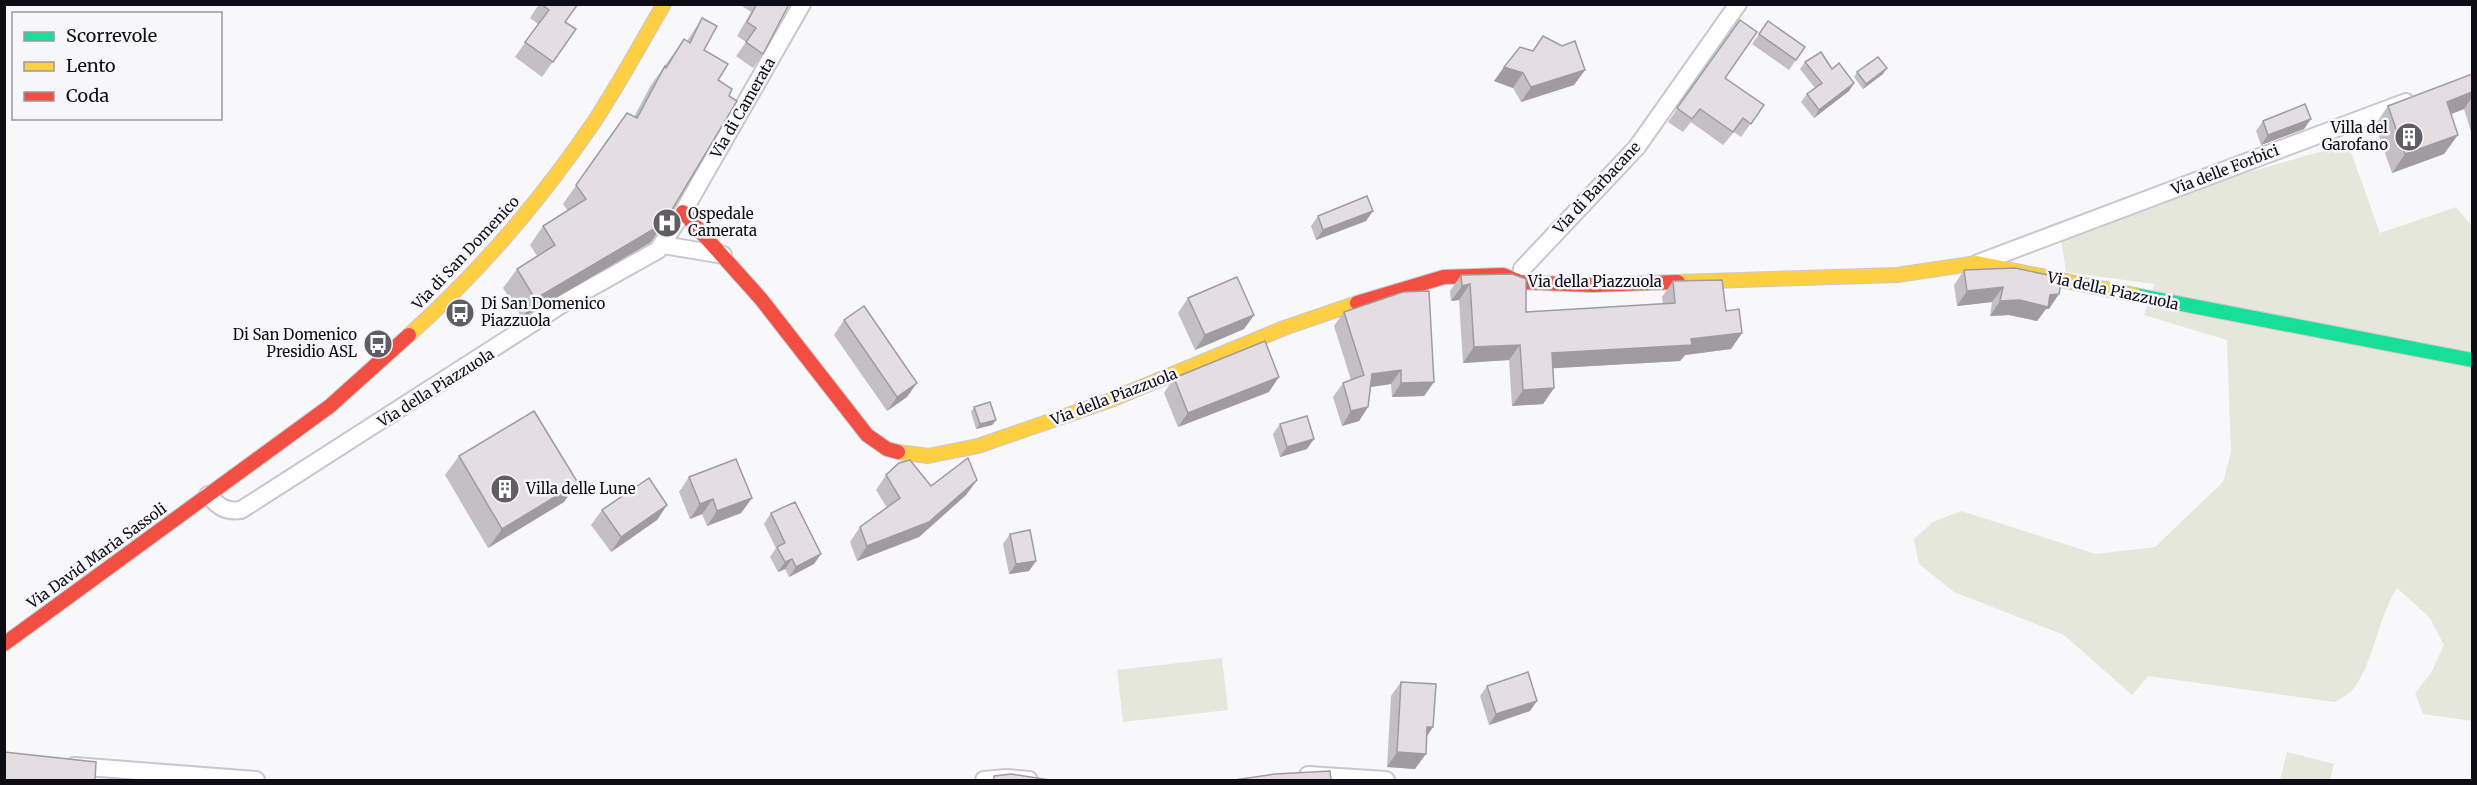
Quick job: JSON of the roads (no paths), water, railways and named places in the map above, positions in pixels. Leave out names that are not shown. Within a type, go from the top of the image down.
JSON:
[{"type":"street","name":"Via di San Domenico","points":[[208,495],[330,406],[449,299],[534,202],[594,121],[664,4]]},
{"type":"street","name":"Via di Camerata","points":[[683,212],[802,4]]},
{"type":"street","name":"Via di Barbacane","points":[[1520,282],[1522,268],[1637,147],[1738,4]]},
{"type":"street","name":"Via delle Forbici","points":[[1977,263],[2417,97]]},
{"type":"street","name":"Via della Piazzuola","points":[[208,495],[219,507],[228,511],[241,510],[567,302],[652,255],[663,245],[683,212],[723,255],[867,435],[886,449],[906,455],[928,456],[978,446],[1097,405],[1284,328],[1397,290],[1444,278],[1503,275],[1520,282],[1592,285],[1898,275],[1977,263],[2255,320],[2472,360]]},
{"type":"street","points":[[663,245],[723,255]]},
{"type":"street","name":"Via David Maria Sassoli","points":[[4,644],[208,495]]},
{"type":"street","points":[[62,764],[256,780]]},
{"type":"street","points":[[1292,777],[1316,775],[1386,780]]},
{"type":"street","points":[[984,780],[1007,778],[1029,780]]},
{"type":"place","name":"Villa del Garofano","points":[[2409,137]]},
{"type":"place","name":"Ospedale Camerata","points":[[667,223]]},
{"type":"place","name":"Di San Domenico Piazzuola","points":[[460,313]]},
{"type":"place","name":"Di San Domenico Presidio ASL","points":[[378,344]]},
{"type":"place","name":"Villa delle Lune","points":[[505,489]]}]
